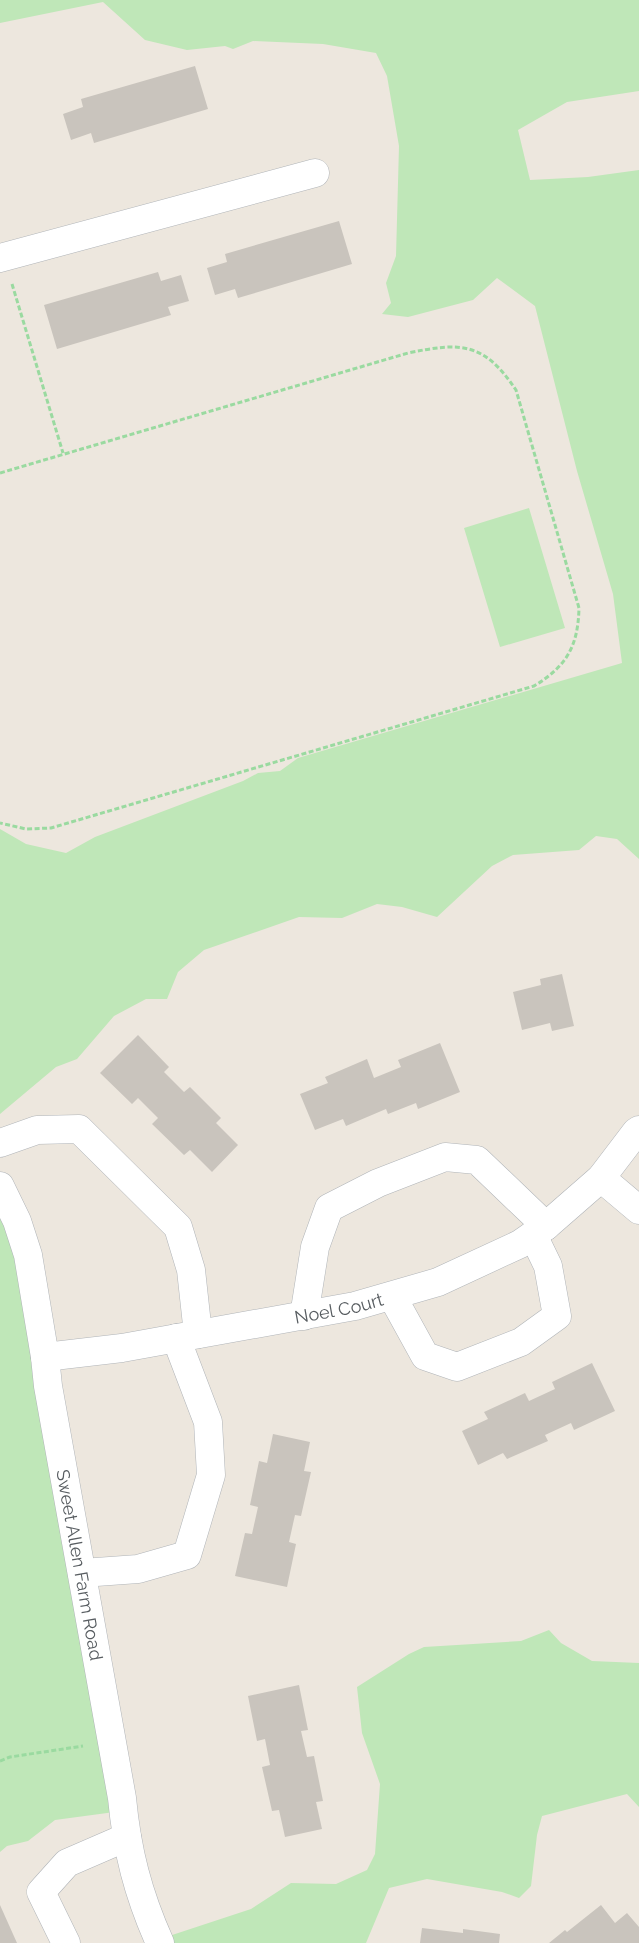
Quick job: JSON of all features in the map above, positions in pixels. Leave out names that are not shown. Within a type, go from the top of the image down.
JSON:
[{"type":"street","points":[[2,258],[316,173]]},
{"type":"street","points":[[0,1143],[37,1130],[79,1129],[178,1227],[190,1270],[187,1336],[208,1422],[211,1475],[187,1555],[138,1568],[82,1574]]},
{"type":"street","name":"Noel Court","points":[[45,1357],[122,1348],[304,1316],[355,1306],[438,1282],[520,1244],[540,1230],[601,1178],[639,1130]]},
{"type":"street","points":[[304,1316],[315,1247],[329,1208],[378,1183],[444,1157],[477,1160],[540,1230],[557,1316],[521,1342],[457,1367],[425,1356],[392,1296]]},
{"type":"street","points":[[601,1178],[639,1210]]},
{"type":"street","name":"Sweet Allen Farm Road","points":[[0,1186],[17,1221],[28,1255],[48,1386],[112,1742],[127,1837],[136,1881],[145,1910],[160,1943]]},
{"type":"street","points":[[66,1943],[41,1892],[67,1862],[127,1837]]},
{"type":"path","points":[[2,258],[63,453]]},
{"type":"path","points":[[0,473],[408,353],[434,347],[460,346],[485,356],[503,371],[516,390],[579,608],[578,629],[569,655],[552,676],[534,686],[51,828],[26,829],[0,822]]},
{"type":"path","points":[[0,1761],[10,1757],[112,1742]]},
{"type":"green space","points":[[0,0],[639,0],[639,91],[567,102],[518,130],[530,180],[588,177],[639,170],[639,859],[617,839],[596,836],[579,850],[513,855],[492,866],[437,917],[402,907],[377,904],[342,918],[299,917],[204,950],[178,972],[167,999],[146,999],[114,1016],[77,1059],[56,1067],[0,1114],[0,829],[26,844],[66,853],[95,837],[243,781],[258,773],[280,771],[298,758],[622,663],[613,594],[577,471],[535,306],[497,278],[473,300],[408,317],[382,314],[391,303],[386,283],[396,256],[399,146],[387,76],[376,53],[323,44],[253,41],[233,49],[225,46],[187,50],[145,40],[103,2],[0,23]]},
{"type":"green space","points":[[529,508],[565,628],[500,647],[464,528]]},
{"type":"green space","points":[[0,1180],[122,1811],[55,1820],[28,1841],[7,1846],[0,1852]]},
{"type":"green space","points":[[549,1630],[561,1643],[592,1661],[639,1663],[639,1807],[627,1794],[542,1816],[537,1835],[531,1886],[519,1898],[502,1892],[427,1879],[389,1888],[366,1943],[164,1943],[163,1938],[251,1909],[291,1883],[336,1884],[367,1870],[375,1854],[380,1784],[362,1733],[357,1687],[409,1654],[424,1647],[521,1641]]},
{"type":"building","points":[[195,66],[208,109],[94,143],[91,133],[71,140],[63,114],[83,107],[81,99]]},
{"type":"building","points":[[339,221],[352,264],[238,298],[235,289],[215,295],[207,268],[227,262],[225,254]]},
{"type":"building","points":[[158,272],[161,281],[181,275],[189,301],[168,307],[171,315],[57,349],[44,305]]},
{"type":"building","points":[[562,974],[574,1026],[552,1031],[550,1023],[522,1030],[513,992],[541,985],[540,979]]},
{"type":"building","points":[[138,1035],[169,1067],[164,1072],[184,1092],[190,1087],[221,1118],[216,1123],[238,1145],[212,1172],[190,1150],[184,1155],[152,1124],[158,1118],[138,1098],[132,1104],[100,1073]]},
{"type":"building","points":[[440,1043],[460,1092],[418,1109],[416,1103],[388,1114],[386,1109],[346,1126],[343,1119],[315,1130],[300,1094],[328,1083],[325,1077],[367,1059],[374,1078],[401,1067],[398,1060]]},
{"type":"building","points":[[592,1363],[615,1411],[574,1430],[571,1423],[545,1435],[548,1441],[507,1459],[503,1453],[478,1465],[462,1431],[488,1419],[484,1412],[525,1393],[529,1401],[555,1389],[552,1382]]},
{"type":"building","points":[[273,1434],[310,1442],[304,1471],[311,1472],[301,1516],[295,1515],[289,1542],[296,1544],[287,1587],[235,1576],[245,1533],[252,1534],[258,1507],[250,1505],[259,1461],[267,1463]]},
{"type":"building","points":[[299,1685],[308,1730],[301,1731],[307,1757],[314,1756],[323,1801],[316,1802],[322,1829],[285,1837],[279,1810],[272,1811],[262,1767],[270,1765],[265,1739],[257,1741],[248,1696]]},
{"type":"building","points":[[0,1905],[17,1943],[0,1943]]},
{"type":"building","points":[[601,1905],[615,1923],[627,1913],[639,1927],[639,1943],[549,1943],[565,1930],[567,1932]]},
{"type":"building","points":[[422,1928],[463,1933],[463,1929],[500,1934],[499,1943],[420,1943]]}]
